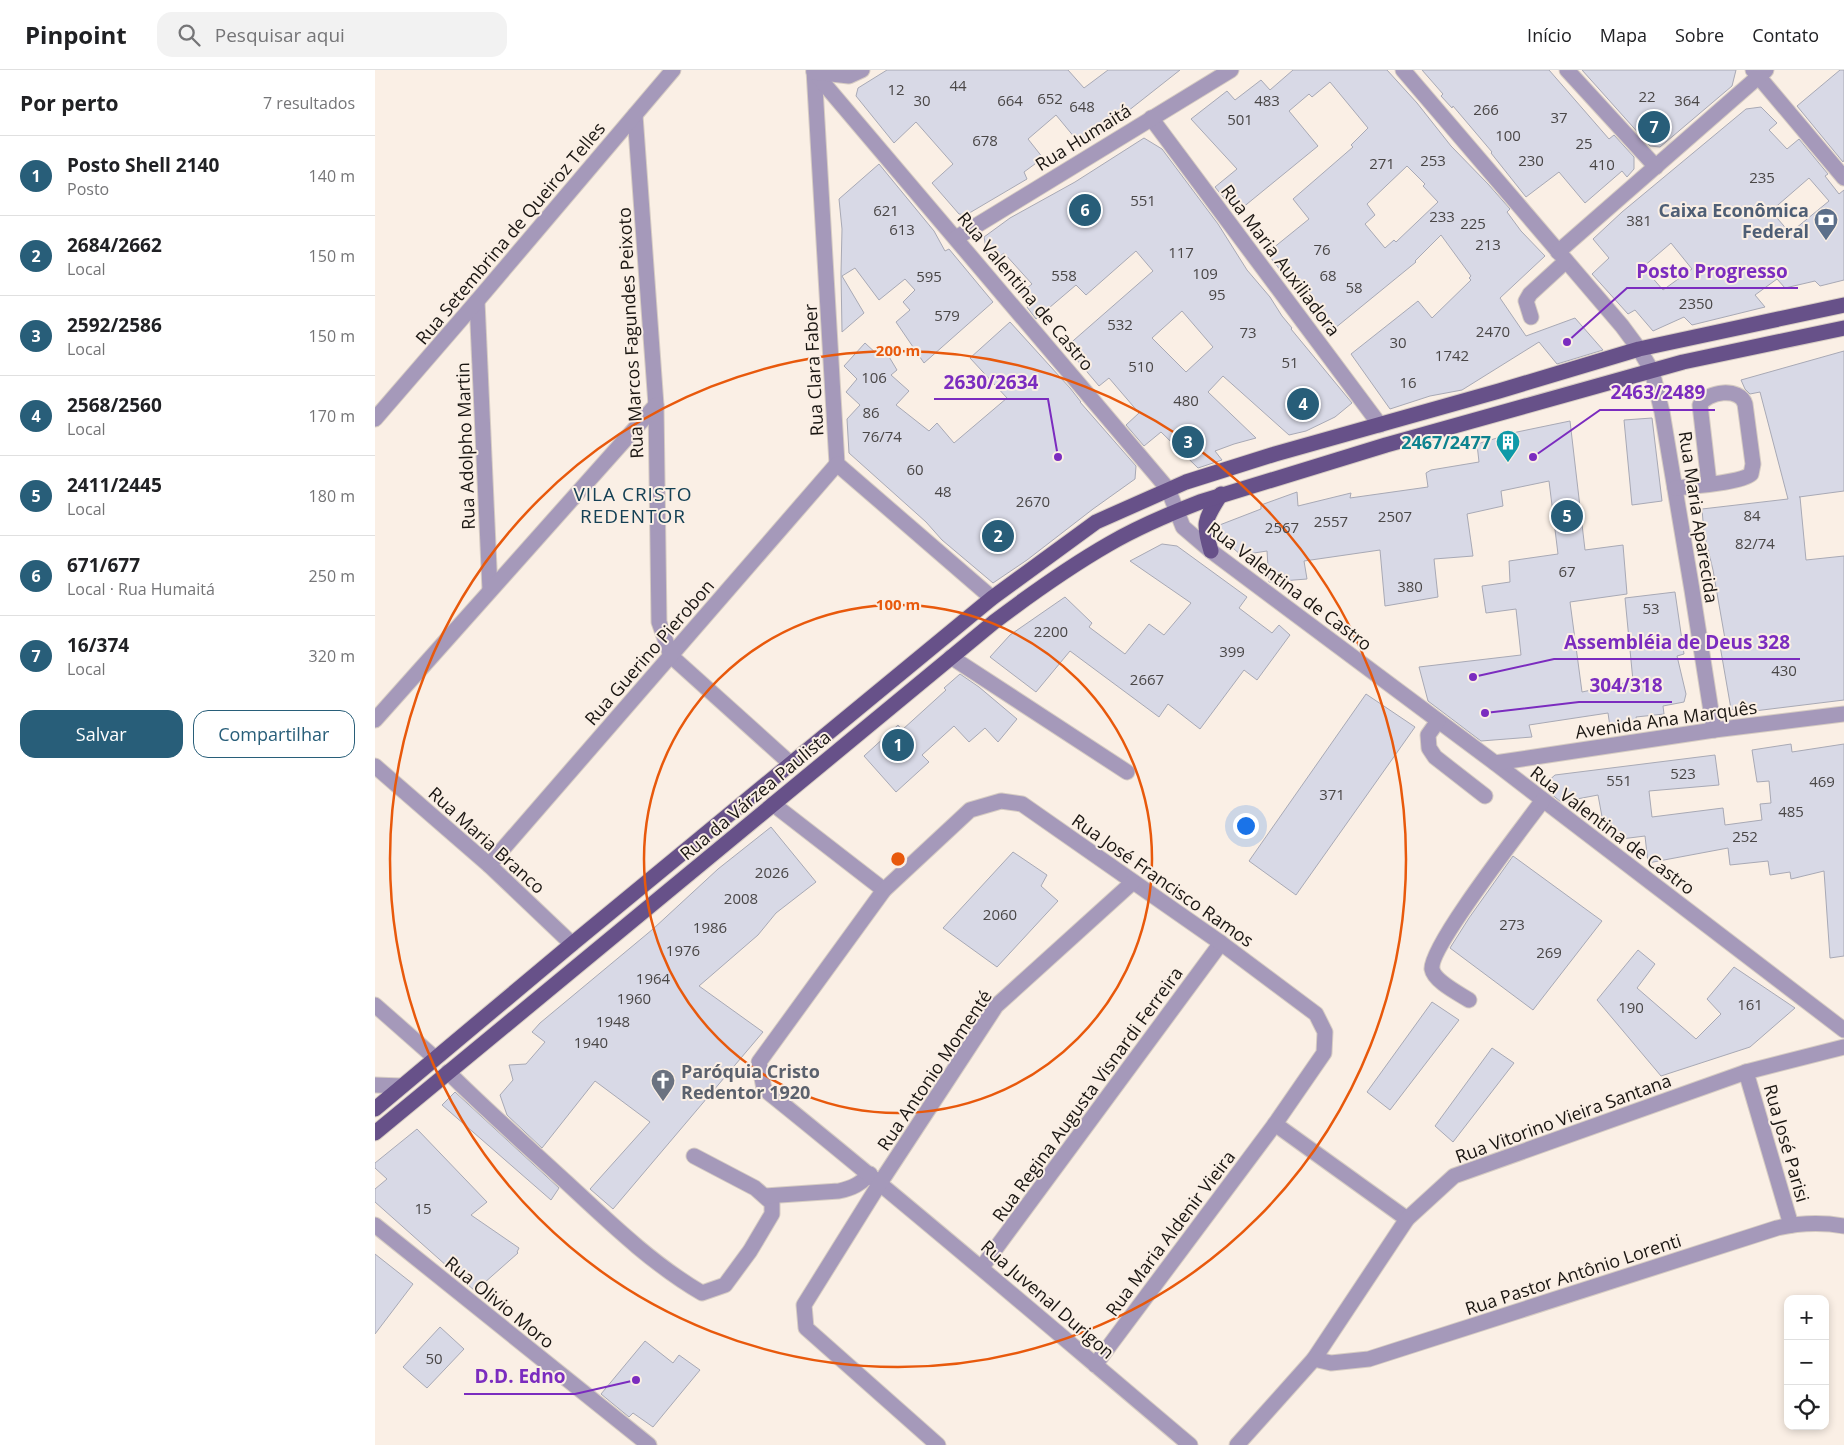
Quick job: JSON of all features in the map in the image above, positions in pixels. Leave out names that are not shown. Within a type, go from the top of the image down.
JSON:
[{"type":"main road","name":"Rua da Várzea Paulista","points":[[375,1109],[992,598],[1096,522],[1168,489],[1234,466],[1639,349],[1844,305]]},
{"type":"main road","name":"Rua da Várzea Paulista","points":[[375,1133],[994,622],[1036,591],[1110,544],[1176,511],[1221,494],[1386,445],[1683,362],[1844,328]]},
{"type":"main road","points":[[1211,551],[1205,531],[1206,521],[1221,494]]},
{"type":"street","name":"Rua Setembrina de Queiroz Telles","points":[[375,419],[673,70]]},
{"type":"street","points":[[814,71],[849,76],[862,70]]},
{"type":"street","name":"Rua Humaitá","points":[[956,238],[1231,70]]},
{"type":"street","name":"Rua Maria Aparecida","points":[[1403,70],[1623,326],[1652,371],[1662,412],[1714,730]]},
{"type":"street","points":[[1567,70],[1656,167]]},
{"type":"street","name":"Rua Valentina de Castro","points":[[814,71],[1168,489],[1183,527],[1211,551],[1495,763],[1844,1030]]},
{"type":"street","name":"Rua Clara Faber","points":[[814,71],[837,464]]},
{"type":"street","points":[[1531,317],[1526,301],[1562,257],[1759,72],[1844,178]]},
{"type":"street","name":"Rua Marcos Fagundes Peixoto","points":[[635,115],[656,405],[659,622],[671,656],[791,764]]},
{"type":"street","name":"Rua Maria Auxiliadora","points":[[1151,118],[1380,425]]},
{"type":"street","name":"Rua Adolpho Martin","points":[[477,301],[490,590]]},
{"type":"street","points":[[1675,488],[1742,479],[1747,477],[1753,469],[1745,404],[1741,396],[1736,394],[1710,396],[1705,398],[1700,405],[1709,483]]},
{"type":"street","points":[[375,720],[656,405]]},
{"type":"street","points":[[837,464],[992,598]]},
{"type":"street","name":"Rua Guerino Pierobon","points":[[489,865],[837,464]]},
{"type":"street","points":[[951,657],[1127,772]]},
{"type":"street","name":"Avenida Ana Marquês","points":[[1495,763],[1714,730],[1844,714]]},
{"type":"street","points":[[1438,721],[1428,735],[1429,748],[1435,758],[1485,796]]},
{"type":"street","name":"Rua Maria Branco","points":[[375,766],[489,865],[572,944]]},
{"type":"street","name":"Rua José Francisco Ramos","points":[[875,1178],[765,1090],[759,1062],[884,890],[970,810],[1001,800],[1022,804],[1221,943],[1316,1014],[1325,1032],[1324,1053],[1275,1124]]},
{"type":"street","points":[[1469,1000],[1435,977],[1432,968],[1434,956],[1472,896],[1543,800]]},
{"type":"street","points":[[773,804],[884,890]]},
{"type":"street","name":"Rua Antonio Momenté","points":[[938,1445],[806,1328],[804,1305],[875,1178],[996,1006],[1133,882]]},
{"type":"street","name":"Rua Regina Augusta Visnardi Ferreira","points":[[982,1267],[1221,943]]},
{"type":"street","points":[[375,1005],[435,1058]]},
{"type":"street","name":"Rua Vitorino Vieira Santana","points":[[1237,1445],[1314,1359],[1407,1219],[1454,1176],[1746,1072],[1844,1047]]},
{"type":"street","points":[[448,1072],[604,1217],[658,1263],[685,1283],[702,1292],[725,1285],[750,1251],[772,1214],[772,1203],[755,1188],[693,1156]]},
{"type":"street","name":"Rua José Parisi","points":[[1746,1072],[1791,1225]]},
{"type":"street","points":[[375,1086],[402,1086]]},
{"type":"street","points":[[1275,1124],[1407,1219]]},
{"type":"street","name":"Rua Maria Aldenir Vieira","points":[[1095,1365],[1275,1124]]},
{"type":"street","points":[[765,1196],[851,1189],[875,1178]]},
{"type":"street","name":"Rua Juvenal Durigon","points":[[875,1178],[1190,1445]]},
{"type":"street","name":"Rua Pastor Antônio Lorenti","points":[[1314,1359],[1331,1363],[1369,1358],[1791,1225],[1823,1223],[1844,1226]]},
{"type":"street","name":"Rua Olivio Moro","points":[[375,1225],[649,1445]]},
{"type":"building","points":[[887,70],[1068,70],[1084,88],[1108,70],[1180,70],[1095,137],[1080,144],[1056,115],[1028,139],[1043,158],[1024,172],[1027,179],[966,215],[959,214],[932,183],[953,164],[916,122],[894,143],[856,96],[858,88]]},
{"type":"building","points":[[1293,70],[1387,70],[1417,103],[1451,146],[1510,209],[1507,212],[1521,231],[1545,256],[1500,298],[1526,336],[1575,318],[1603,350],[1557,364],[1539,342],[1462,390],[1430,396],[1390,409],[1351,354],[1418,301],[1432,318],[1471,280],[1469,278],[1471,276],[1441,235],[1416,262],[1329,333],[1267,253],[1309,219],[1293,199],[1353,147],[1351,145],[1368,128],[1330,82],[1312,97],[1309,94],[1289,111],[1318,146],[1236,213],[1215,187],[1237,169],[1191,119],[1227,91],[1235,100],[1261,80],[1270,90]],"holes":[[[1407,166],[1425,184],[1423,186],[1438,202],[1396,242],[1394,240],[1385,248],[1365,224],[1375,215],[1367,204]]]},
{"type":"building","points":[[1422,70],[1549,70],[1609,139],[1614,135],[1634,157],[1634,169],[1627,177],[1622,171],[1585,203],[1559,172],[1526,197],[1492,152],[1453,106],[1452,108],[1441,96],[1443,94]]},
{"type":"building","points":[[1582,70],[1736,70],[1732,86],[1660,147],[1650,146]]},
{"type":"building","points":[[1840,70],[1844,70],[1843,162],[1797,106]]},
{"type":"building","points":[[1761,107],[1777,123],[1769,130],[1787,149],[1799,139],[1828,174],[1825,176],[1839,194],[1844,190],[1844,280],[1820,286],[1815,281],[1785,288],[1777,279],[1755,295],[1765,307],[1692,325],[1684,317],[1653,331],[1635,310],[1628,314],[1592,274],[1609,258],[1593,239],[1622,212],[1746,109]],"holes":[[[1809,178],[1829,201],[1790,233],[1771,211]],[[1671,243],[1692,269],[1663,290],[1643,267]]]},
{"type":"building","points":[[1144,138],[1162,149],[1218,224],[1247,270],[1270,297],[1291,329],[1352,403],[1335,417],[1306,431],[1289,435],[1223,376],[1208,392],[1256,438],[1215,451],[1222,460],[1198,468],[1161,432],[1144,446],[1126,425],[1139,413],[1109,378],[1099,386],[1066,347],[1153,271],[1136,251],[1086,295],[1076,285],[1036,319],[1027,307],[1030,304],[1021,293],[1032,284],[1004,253],[993,262],[987,254],[984,237],[1010,218],[1075,182]],"holes":[[[1182,311],[1213,347],[1186,372],[1152,338]]]},
{"type":"building","points":[[879,164],[934,231],[945,251],[949,249],[993,302],[924,363],[896,322],[910,310],[903,302],[915,290],[905,279],[879,300],[855,268],[842,276],[864,313],[842,332],[841,273],[842,229],[839,199]]},
{"type":"building","points":[[1010,322],[1070,388],[1136,466],[1135,479],[1027,560],[993,583],[942,540],[926,522],[849,453],[847,419],[860,405],[846,392],[857,379],[844,366],[865,343],[879,356],[885,350],[897,370],[891,375],[909,391],[896,405],[929,431],[937,423],[954,443],[1007,398],[970,358]]},
{"type":"building","points":[[1844,351],[1844,491],[1799,497],[1806,560],[1844,556],[1844,700],[1746,712],[1731,709],[1719,640],[1725,639],[1713,570],[1704,533],[1702,509],[1788,499],[1760,392],[1750,394],[1745,389],[1741,380]]},
{"type":"building","points":[[1652,418],[1662,501],[1632,505],[1624,420]]},
{"type":"building","points":[[1570,421],[1585,550],[1623,545],[1627,594],[1570,602],[1582,692],[1633,681],[1625,598],[1675,592],[1684,654],[1677,656],[1686,694],[1684,702],[1663,706],[1664,714],[1636,717],[1637,723],[1610,727],[1608,713],[1529,725],[1532,737],[1481,741],[1428,701],[1419,667],[1521,655],[1516,609],[1486,613],[1482,586],[1510,582],[1509,561],[1558,554],[1549,481],[1501,491],[1503,506],[1467,514],[1473,556],[1434,559],[1438,597],[1385,606],[1380,550],[1304,561],[1307,579],[1269,582],[1267,551],[1241,555],[1219,536],[1217,526],[1261,509],[1261,505],[1297,492],[1298,506],[1351,493],[1350,498],[1428,487],[1426,473],[1431,470],[1479,462],[1477,444],[1517,432]]},
{"type":"building","points":[[1162,544],[1177,546],[1247,597],[1239,608],[1272,633],[1279,625],[1290,635],[1257,680],[1244,670],[1200,729],[1168,704],[1159,717],[1070,651],[1036,692],[990,657],[1010,635],[1065,597],[1092,623],[1089,627],[1125,654],[1149,624],[1164,635],[1191,603],[1130,561]]},
{"type":"building","points":[[960,674],[979,687],[1017,719],[998,742],[985,728],[969,742],[954,726],[922,755],[929,762],[896,792],[864,756],[898,725],[902,730],[946,690],[944,688]]},
{"type":"building","points":[[1366,694],[1415,727],[1296,895],[1249,861]]},
{"type":"building","points":[[1791,744],[1792,752],[1844,744],[1844,956],[1830,958],[1824,871],[1791,879],[1790,872],[1770,875],[1768,861],[1730,865],[1728,848],[1648,863],[1645,836],[1613,840],[1611,821],[1603,822],[1598,795],[1561,802],[1550,793],[1546,783],[1555,775],[1715,755],[1719,785],[1649,791],[1652,817],[1723,808],[1725,825],[1762,820],[1760,804],[1771,803],[1769,781],[1757,782],[1752,750]]},
{"type":"building","points":[[771,827],[816,882],[776,913],[758,935],[699,986],[763,1032],[613,1209],[590,1189],[650,1122],[595,1081],[542,1148],[507,1115],[500,1095],[513,1080],[509,1065],[526,1064],[545,1042],[532,1032],[540,1023],[653,929],[718,869]]},
{"type":"building","points":[[1013,852],[1047,875],[1041,886],[1058,901],[997,967],[943,928]]},
{"type":"building","points":[[1513,856],[1602,921],[1533,1010],[1450,948]]},
{"type":"building","points":[[1638,950],[1655,964],[1637,988],[1696,1039],[1721,1014],[1707,999],[1734,967],[1795,1008],[1750,1047],[1661,1076],[1597,1000]]},
{"type":"building","points":[[1432,1002],[1459,1020],[1390,1110],[1367,1092]]},
{"type":"building","points":[[1492,1048],[1514,1063],[1453,1142],[1435,1126]]},
{"type":"building","points":[[455,1092],[559,1188],[551,1200],[442,1105]]},
{"type":"building","points":[[417,1129],[487,1202],[471,1215],[519,1248],[518,1253],[475,1291],[375,1202],[375,1189],[387,1179],[375,1168],[375,1163]]},
{"type":"building","points":[[375,1254],[413,1284],[375,1334]]},
{"type":"building","points":[[440,1327],[464,1349],[427,1388],[403,1367]]},
{"type":"building","points":[[645,1341],[673,1363],[679,1355],[700,1370],[653,1427],[633,1413],[629,1417],[601,1394]]},
{"type":"place","name":"16/374","points":[[1654,127]]},
{"type":"place","name":"671/677","points":[[1085,210]]},
{"type":"place","name":"Caixa Econômica Federal","points":[[1826,241]]},
{"type":"place","name":"Posto Progresso","points":[[1567,342]]},
{"type":"place","name":"2568/2560","points":[[1303,404]]},
{"type":"place","name":"2592/2586","points":[[1188,442]]},
{"type":"place","name":"2630/2634","points":[[1058,457]]},
{"type":"place","name":"2463/2489","points":[[1533,457]]},
{"type":"place","name":"2467/2477","points":[[1508,463]]},
{"type":"place","name":"2411/2445","points":[[1567,516]]},
{"type":"place","name":"2684/2662","points":[[998,536]]},
{"type":"place","name":"Assembléia de Deus 328","points":[[1473,677]]},
{"type":"place","name":"304/318","points":[[1485,713]]},
{"type":"place","name":"Posto Shell 2140","points":[[898,745]]},
{"type":"place","name":"Paróquia Cristo Redentor 1920","points":[[663,1102]]},
{"type":"place","name":"D.D. Edno","points":[[636,1380]]},
{"type":"district","name":"VILA CRISTO REDENTOR","points":[[633,505]]}]
